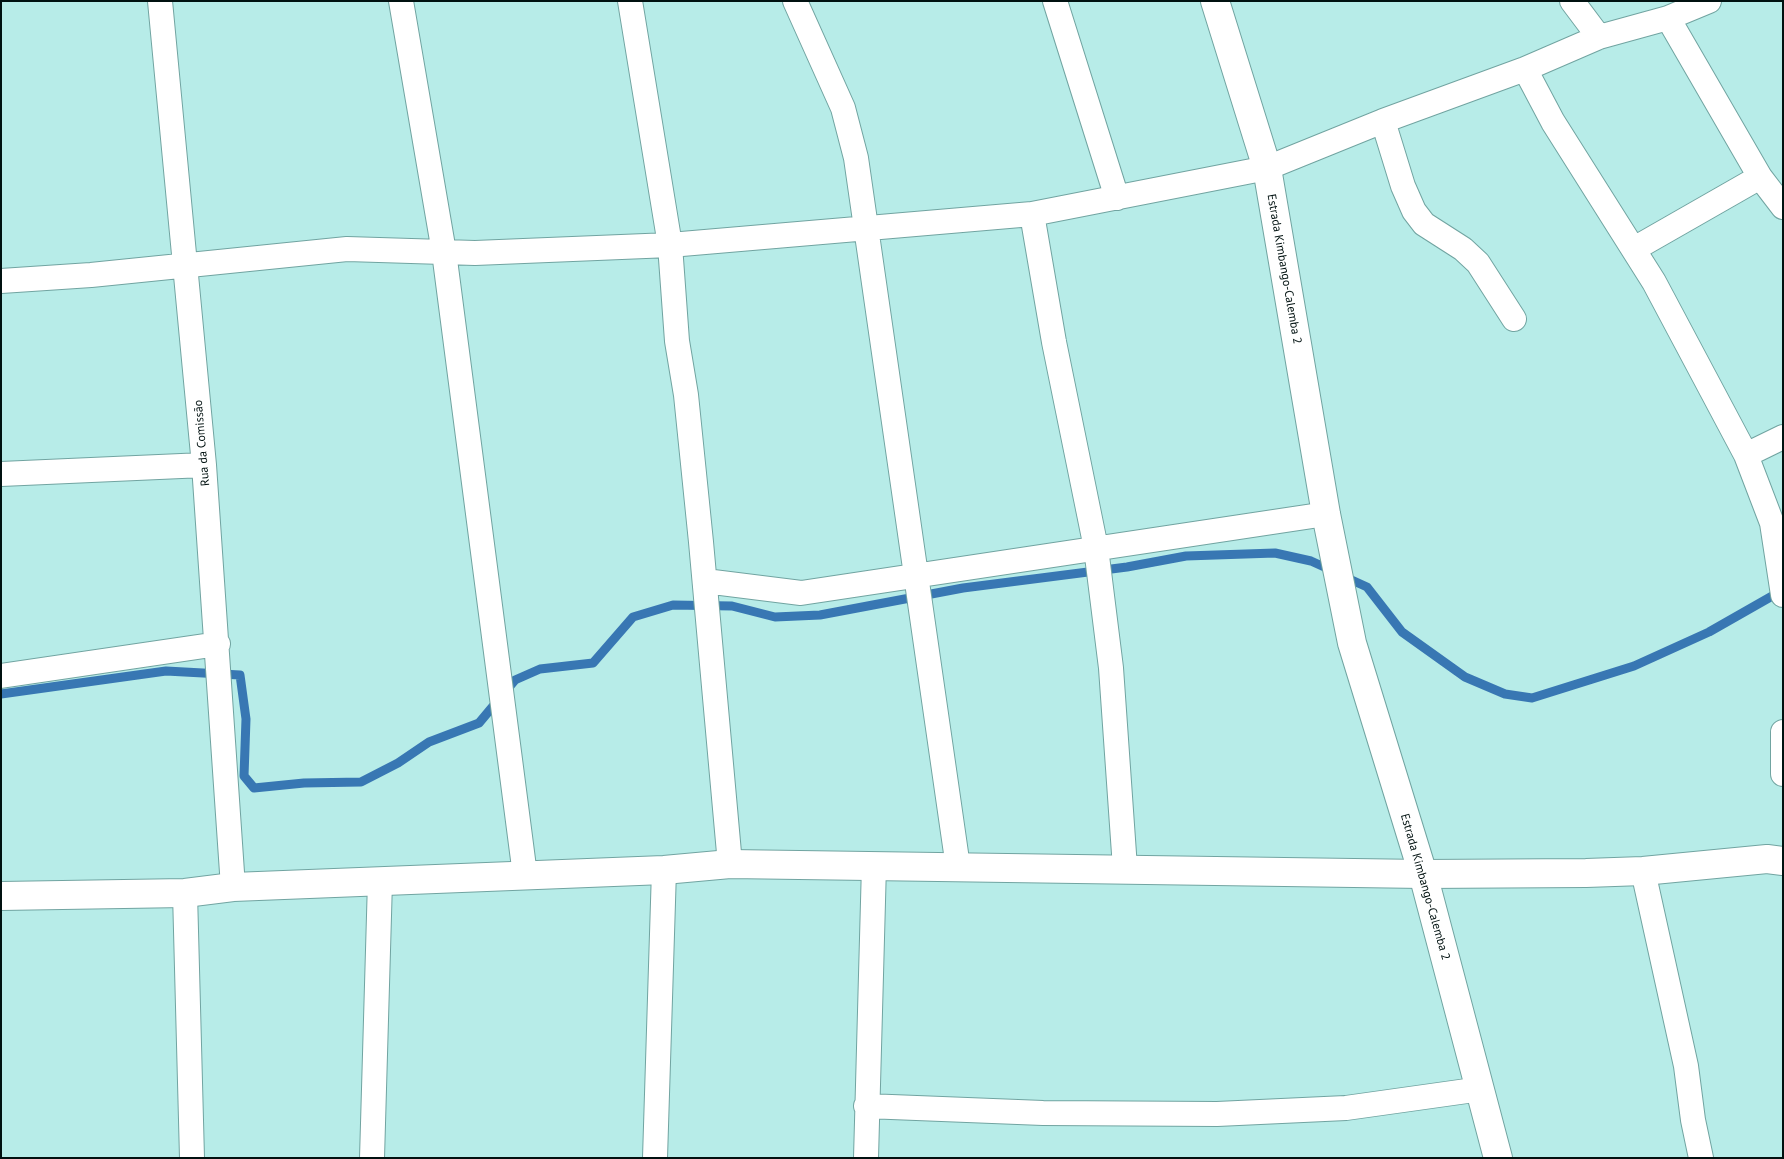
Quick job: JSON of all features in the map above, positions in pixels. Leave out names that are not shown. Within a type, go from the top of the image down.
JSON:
[{"type":"street","name":"Rua da Comissão","points":[[160,1],[204,465],[218,644],[233,886]]},
{"type":"street","points":[[401,1],[444,252],[525,876]]},
{"type":"street","points":[[630,1],[670,244],[677,340],[686,395],[705,581],[730,864]]},
{"type":"street","points":[[795,1],[843,108],[856,158],[958,867]]},
{"type":"street","points":[[1055,1],[1117,198]]},
{"type":"street","name":"Estrada Kimbango-Calemba 2","points":[[1215,1],[1267,168],[1326,514],[1352,643],[1423,874],[1498,1158]]},
{"type":"street","points":[[1572,1],[1599,37]]},
{"type":"street","points":[[1,281],[186,266],[346,249],[475,253],[670,244],[1032,214],[1267,168],[1383,121],[1525,69],[1599,37],[1668,18],[1708,1]]},
{"type":"street","points":[[1668,18],[1760,177],[1783,207]]},
{"type":"street","points":[[1525,69],[1553,122],[1654,282],[1746,455],[1772,522],[1783,595]]},
{"type":"street","points":[[1383,121],[1403,186],[1414,211],[1424,224],[1464,249],[1478,263],[1514,319]]},
{"type":"street","points":[[1634,249],[1760,177]]},
{"type":"street","points":[[1032,214],[1054,342],[1096,548],[1111,668],[1125,868]]},
{"type":"street","points":[[1746,455],[1783,437]]},
{"type":"street","points":[[1,474],[204,465]]},
{"type":"street","points":[[705,581],[801,593],[916,574],[1326,514]]},
{"type":"street","points":[[1,676],[218,644]]},
{"type":"street","points":[[1783,732],[1783,774]]},
{"type":"street","points":[[1,896],[185,893],[233,886],[664,870],[730,864],[874,865],[1028,870],[1125,868],[1423,874],[1642,871],[1767,859],[1783,861]]},
{"type":"street","points":[[866,1158],[874,865]]},
{"type":"street","points":[[655,1158],[664,870]]},
{"type":"street","points":[[1642,871],[1686,1066],[1693,1120],[1701,1158]]},
{"type":"street","points":[[372,1158],[380,881]]},
{"type":"street","points":[[185,893],[192,1158]]},
{"type":"street","points":[[866,1106],[1043,1113],[1217,1114],[1346,1108],[1481,1089]]},
{"type":"waterway","points":[[1,694],[166,671],[240,675],[246,719],[244,776],[254,788],[304,783],[361,782],[398,763],[429,742],[479,723],[515,680],[540,669],[593,663],[633,617],[673,605],[732,606],[775,617],[820,615],[963,588],[1127,567],[1186,556],[1275,553],[1311,561],[1333,571]]},
{"type":"waterway","points":[[1345,577],[1367,587],[1402,632],[1465,677],[1505,694],[1532,698],[1634,666],[1709,632],[1781,591]]}]
